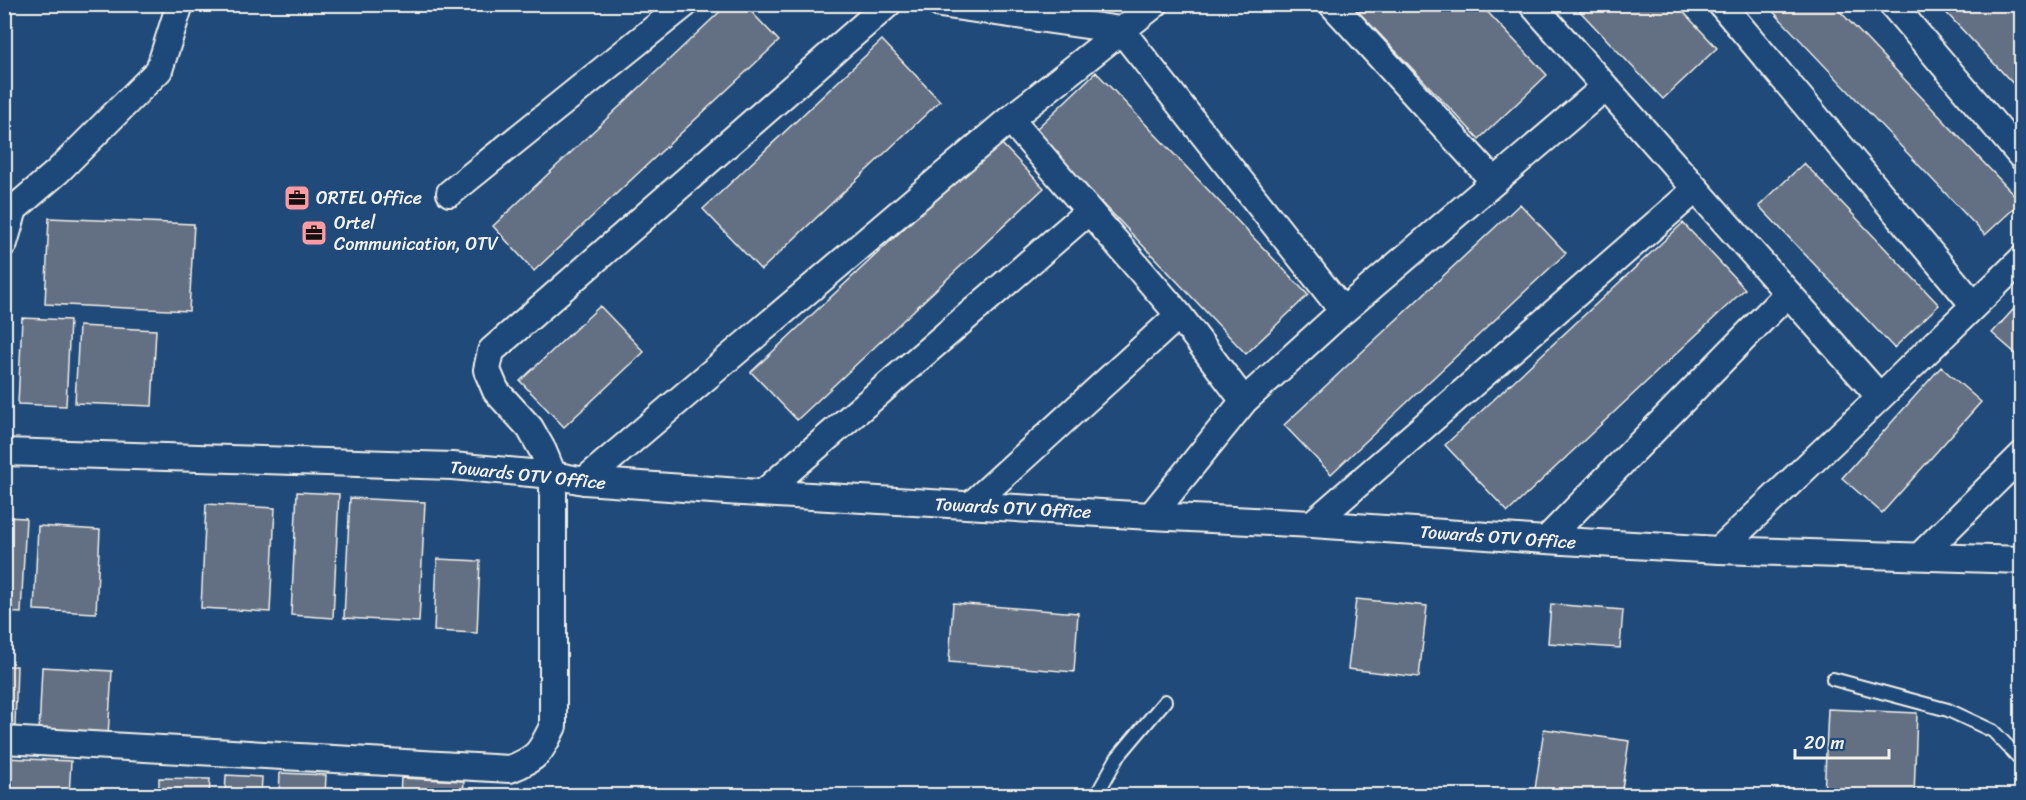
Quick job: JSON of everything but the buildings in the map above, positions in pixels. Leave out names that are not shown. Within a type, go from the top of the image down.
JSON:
[{"type":"street","points":[[4,243],[9,210],[57,172],[159,70],[180,4]]},
{"type":"street","points":[[450,193],[685,4]]},
{"type":"street","points":[[4,740],[510,769],[532,761],[543,747],[553,726],[553,475],[530,428],[496,391],[487,370],[491,351],[888,4]]},
{"type":"street","points":[[940,4],[1121,30],[1343,311]]},
{"type":"street","points":[[584,481],[1010,119],[1155,4]]},
{"type":"street","points":[[1332,4],[1494,181]]},
{"type":"street","points":[[1532,4],[1880,397]]},
{"type":"street","points":[[1721,4],[1974,305]]},
{"type":"street","points":[[1892,4],[2022,157]]},
{"type":"street","points":[[1151,516],[1244,401],[1343,311],[1604,88]]},
{"type":"street","points":[[1010,119],[1179,315],[1244,401]]},
{"type":"street","points":[[1312,524],[1695,190]]},
{"type":"street","points":[[763,493],[1089,211]]},
{"type":"street","points":[[1719,550],[2022,259]]},
{"type":"street","points":[[1546,540],[1788,293]]},
{"type":"street","points":[[971,505],[1179,315]]},
{"type":"street","name":"Towards OTV Office","points":[[4,452],[452,466],[553,475],[584,481],[1546,540],[1719,550],[2022,560]]},
{"type":"street","points":[[1920,556],[2022,455]]},
{"type":"lane","points":[[1833,679],[1948,710],[1993,731],[2022,761]]},
{"type":"lane","points":[[1096,795],[1117,758],[1165,701]]},
{"type":"place","name":"ORTEL Office","points":[[297,198]]},
{"type":"place","name":"Ortel Communication, OTV","points":[[314,233]]}]
